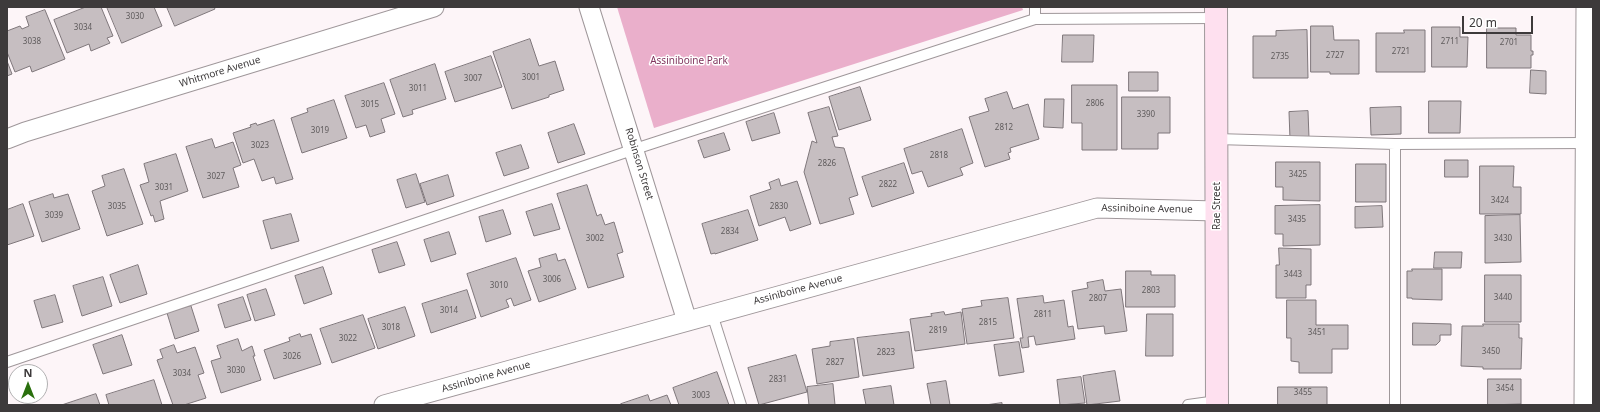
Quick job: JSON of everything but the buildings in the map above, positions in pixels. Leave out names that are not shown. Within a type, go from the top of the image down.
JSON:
[{"type":"street","name":"Whitmore Avenue","points":[[7,139],[32,130],[434,7]]},
{"type":"street","name":"Robinson Street","points":[[589,7],[635,149],[687,320]]},
{"type":"street","points":[[1584,405],[1584,143],[1586,7]]},
{"type":"street","name":"Rae Street","points":[[1216,12],[1217,403]]},
{"type":"street","name":"Assiniboine Avenue","points":[[384,405],[687,320],[1097,208],[1217,211]]},
{"type":"lane","points":[[1035,19],[1036,7]]},
{"type":"lane","points":[[7,362],[635,149],[1035,19],[1216,12]]},
{"type":"lane","points":[[1216,139],[1395,144],[1584,143]]},
{"type":"lane","points":[[1395,144],[1395,405]]},
{"type":"lane","points":[[712,314],[740,405]]},
{"type":"lane","points":[[1188,405],[1217,403]]},
{"type":"green space","name":"Assiniboine Park","points":[[617,7],[1022,7],[1023,10],[654,128]]}]
